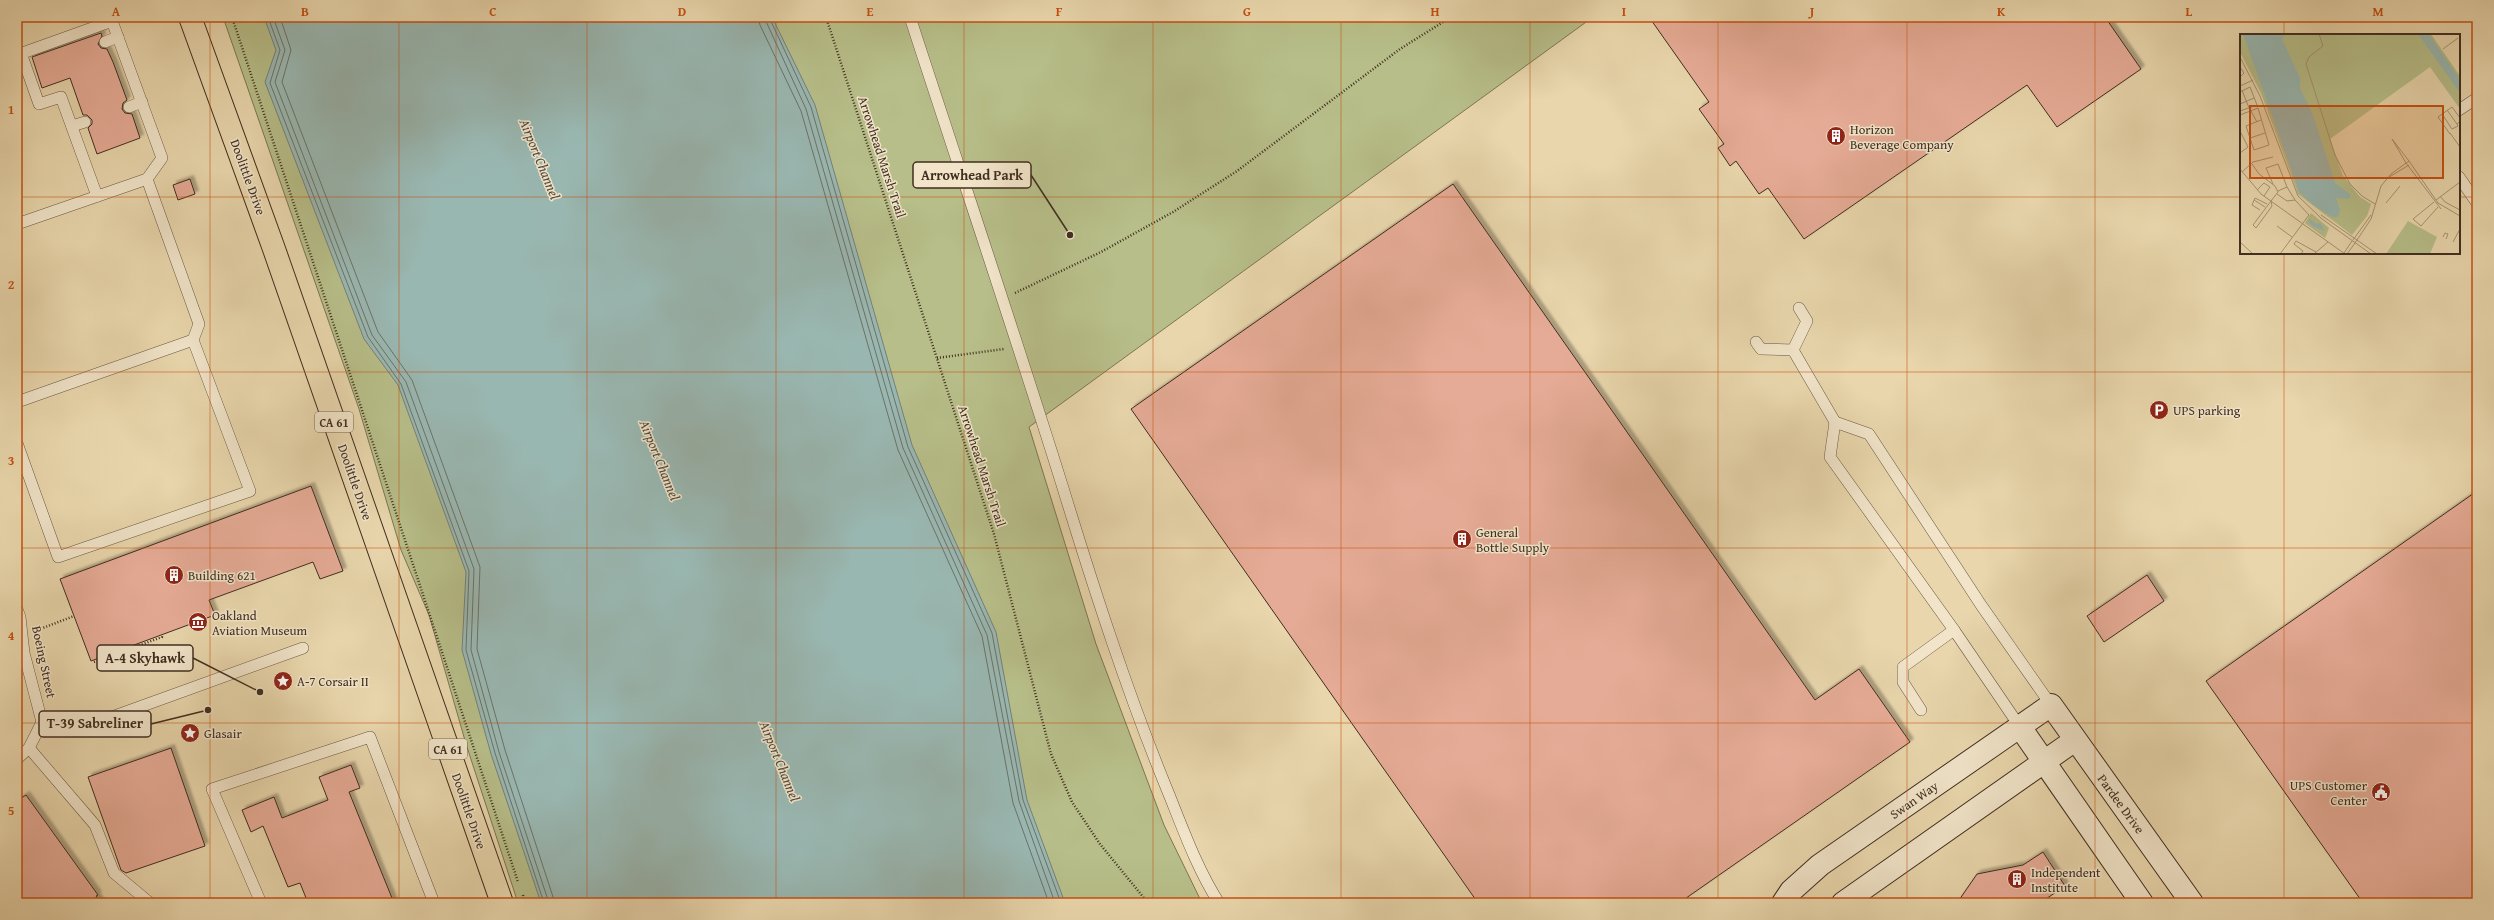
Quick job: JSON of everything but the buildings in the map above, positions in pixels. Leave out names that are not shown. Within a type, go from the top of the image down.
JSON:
[{"type":"main road","name":"Doolittle Drive","points":[[190,17],[274,249],[502,903]]},
{"type":"main road","name":"Swan Way","points":[[1783,903],[1791,891],[1820,865],[2051,705]]},
{"type":"main road","name":"Pardee Drive","points":[[2051,705],[2192,903]]},
{"type":"main road","points":[[2020,727],[2142,903]]},
{"type":"main road","points":[[1843,903],[2045,764],[2075,740]]},
{"type":"lane","points":[[910,17],[1018,347],[1106,628],[1138,717],[1188,842],[1210,889],[1219,903]]},
{"type":"lane","points":[[17,224],[147,179],[162,158],[112,20],[19,54],[31,68],[39,104],[61,97],[97,196]]},
{"type":"lane","points":[[105,42],[118,37]]},
{"type":"lane","points":[[2460,109],[2477,98]]},
{"type":"lane","points":[[129,107],[142,102]]},
{"type":"lane","points":[[72,126],[85,122]]},
{"type":"lane","points":[[2460,178],[2477,203]]},
{"type":"lane","points":[[17,443],[58,557],[250,491],[193,340],[199,324],[147,179]]},
{"type":"lane","points":[[1793,350],[1807,320],[1799,308]]},
{"type":"lane","points":[[17,402],[193,340]]},
{"type":"lane","points":[[1756,342],[1761,349],[1793,350]]},
{"type":"lane","points":[[1793,350],[1835,422],[1830,457],[1954,630],[2020,727]]},
{"type":"lane","points":[[1835,422],[1869,434],[1981,605],[2051,705]]},
{"type":"lane","name":"Boeing Street","points":[[17,609],[24,653],[42,722]]},
{"type":"lane","points":[[1921,710],[1903,682],[1903,667],[1954,630]]},
{"type":"lane","points":[[17,759],[29,748],[42,722],[54,725],[87,726],[303,648]]},
{"type":"lane","points":[[260,903],[212,789],[370,737],[434,903]]},
{"type":"lane","points":[[29,748],[94,825],[114,873],[150,903]]},
{"type":"path","points":[[232,17],[525,903]]},
{"type":"path","name":"Arrowhead Marsh Trail","points":[[826,17],[994,534],[1051,754],[1072,802],[1100,844],[1148,903]]},
{"type":"path","points":[[1002,299],[1101,252],[1173,212],[1249,162],[1400,49],[1451,17]]},
{"type":"path","points":[[937,358],[1018,347]]},
{"type":"path","points":[[35,632],[74,616]]},
{"type":"path","points":[[94,662],[162,637],[161,635]]},
{"type":"green space","points":[[223,17],[1593,17],[1029,427],[1096,644],[1164,825],[1202,903],[518,903],[466,744],[429,615],[401,550],[359,409]]},
{"type":"water","name":"Airport Channel","points":[[264,17],[772,17],[815,105],[912,445],[996,632],[1027,800],[1065,903],[541,903],[491,754],[462,650],[466,572],[398,385],[364,339],[265,82],[276,50]]},
{"type":"place","name":"Horizon Beverage Company","points":[[1836,136]]},
{"type":"place","name":"Arrowhead Park","points":[[1070,235]]},
{"type":"place","name":"UPS parking","points":[[2159,410]]},
{"type":"place","name":"General Bottle Supply","points":[[1462,539]]},
{"type":"place","name":"Building 621","points":[[174,575]]},
{"type":"place","name":"Oakland Aviation Museum","points":[[198,622]]},
{"type":"place","name":"A-7 Corsair II","points":[[283,681]]},
{"type":"place","name":"A-4 Skyhawk","points":[[260,692]]},
{"type":"place","name":"T-39 Sabreliner","points":[[208,710]]},
{"type":"place","name":"Glasair","points":[[190,733]]},
{"type":"place","name":"UPS Customer Center","points":[[2381,792]]},
{"type":"place","name":"Independent Institute","points":[[2017,879]]}]
